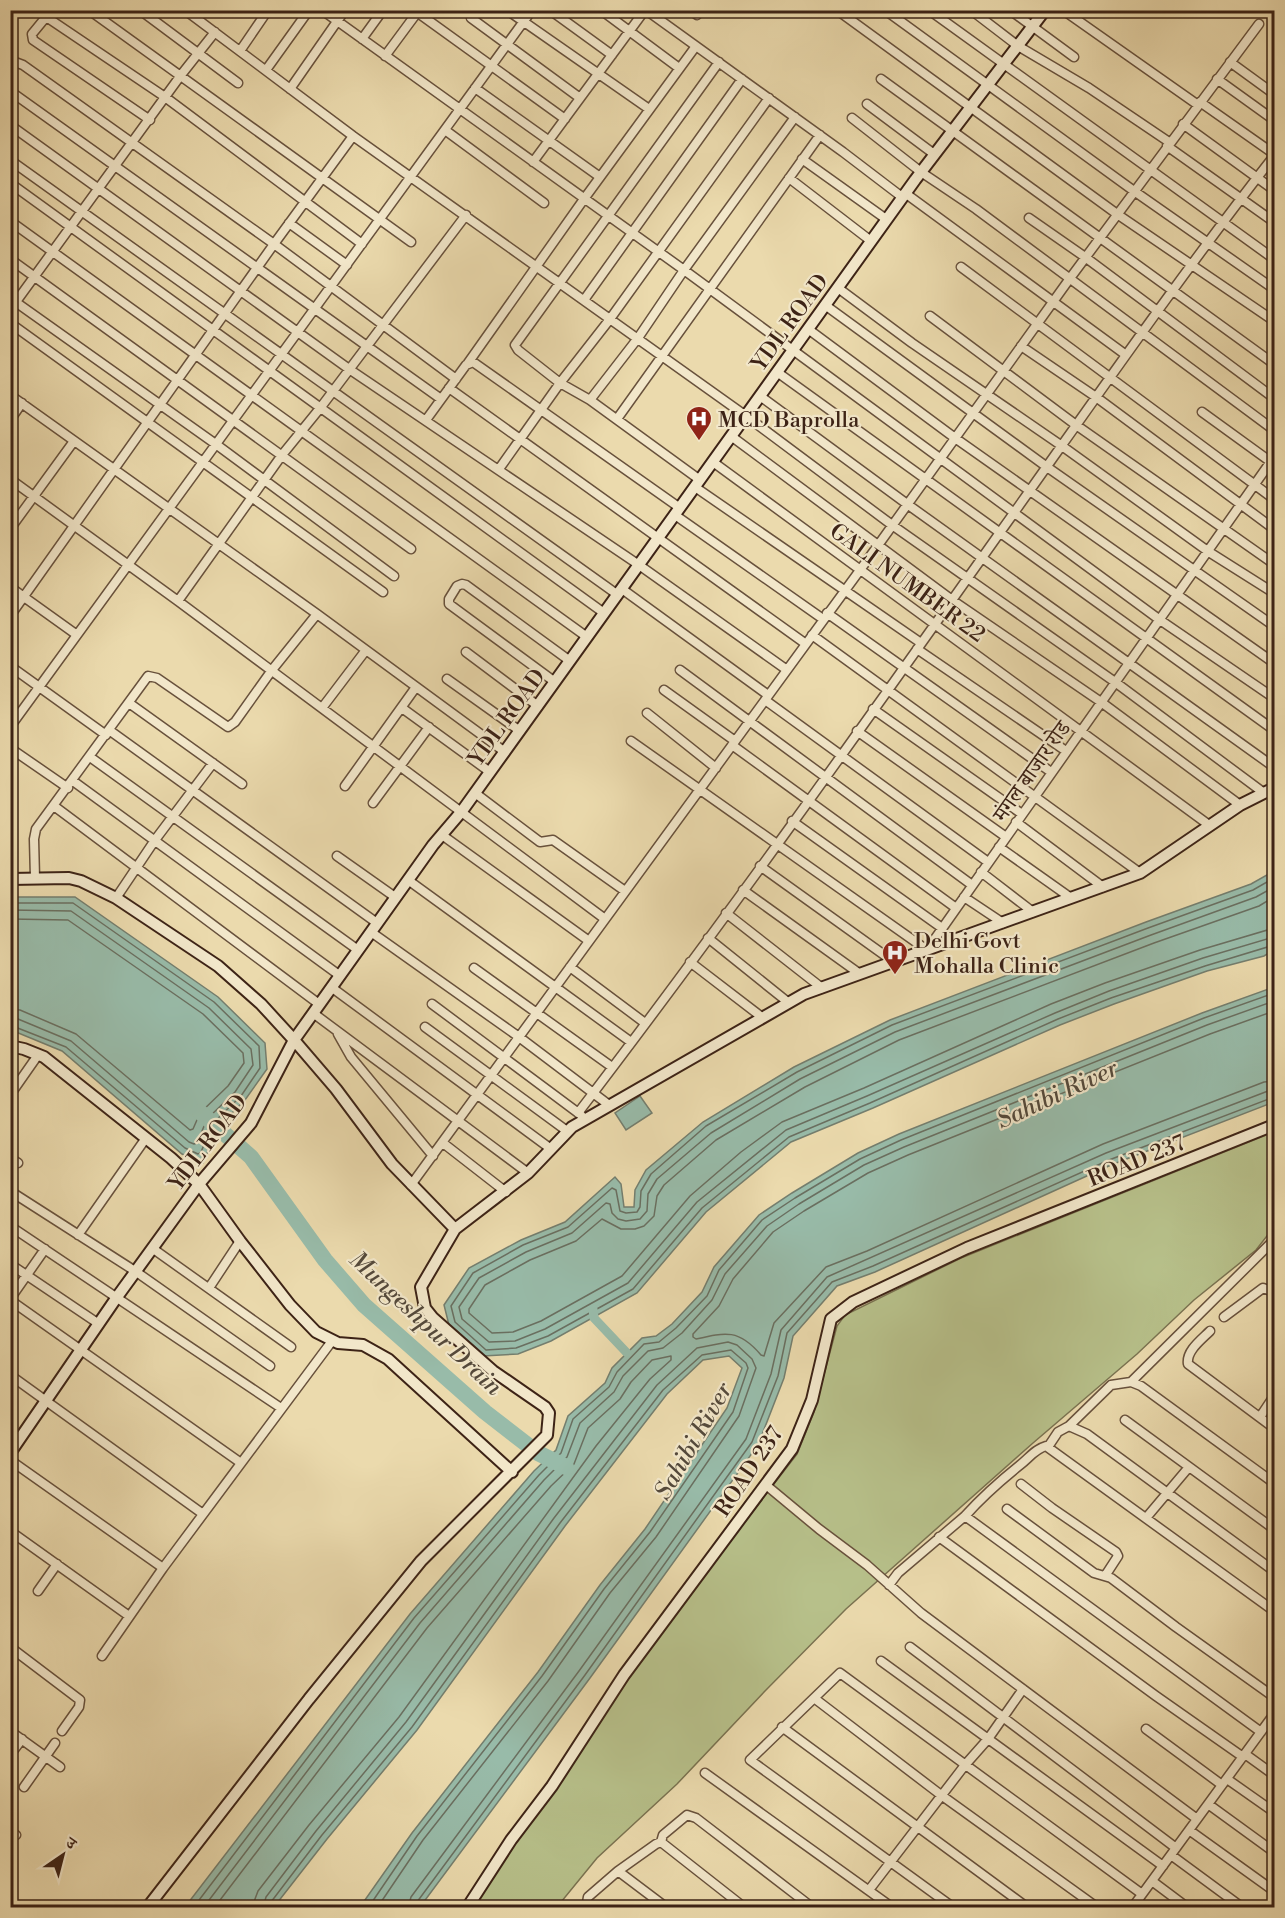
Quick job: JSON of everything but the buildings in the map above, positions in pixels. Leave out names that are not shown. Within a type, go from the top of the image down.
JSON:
[{"type":"street","points":[[36,10],[165,98],[362,244]]},
{"type":"street","points":[[89,10],[411,242]]},
{"type":"street","points":[[140,10],[238,83]]},
{"type":"street","points":[[184,10],[411,177],[746,416],[892,525],[1115,682],[1264,793]]},
{"type":"street","points":[[240,51],[268,10]]},
{"type":"street","points":[[266,70],[309,10]]},
{"type":"street","points":[[322,10],[684,270],[1160,620],[1275,699]]},
{"type":"street","points":[[290,89],[345,10]]},
{"type":"street","points":[[362,39],[383,10]]},
{"type":"street","points":[[507,10],[649,110]]},
{"type":"street","points":[[10,727],[532,10]]},
{"type":"street","points":[[550,10],[612,55]]},
{"type":"street","points":[[601,10],[679,68]]},
{"type":"street","points":[[533,162],[646,10],[1126,355]]},
{"type":"street","points":[[837,10],[1117,214],[1275,321]]},
{"type":"street","points":[[885,10],[1134,191],[1275,290]]},
{"type":"street","points":[[929,10],[1275,259]]},
{"type":"street","points":[[971,10],[1018,46],[1076,79],[1275,222]]},
{"type":"street","points":[[1010,10],[1074,57]]},
{"type":"street","name":"YDL ROAD","points":[[10,1453],[152,1248],[199,1184],[256,1116],[294,1040],[339,975],[505,752],[886,219],[1045,10]]},
{"type":"street","points":[[147,1908],[316,1690],[421,1561],[547,1435],[549,1413],[545,1407],[493,1371],[433,1318],[425,1308],[421,1287],[455,1229],[528,1173],[582,1116],[593,1093],[825,777],[1173,290],[1275,155],[1063,10]]},
{"type":"street","points":[[386,56],[416,11],[565,119]]},
{"type":"street","points":[[46,17],[34,31],[33,40],[150,120]]},
{"type":"street","points":[[471,18],[580,98]]},
{"type":"street","points":[[411,1185],[879,544],[1085,257],[1259,24]]},
{"type":"street","points":[[10,310],[14,300],[53,252],[181,75],[215,32]]},
{"type":"street","points":[[426,420],[696,46]]},
{"type":"street","points":[[719,62],[515,345],[518,350],[560,383],[617,419],[698,484],[1066,751]]},
{"type":"street","points":[[1230,62],[1275,94]]},
{"type":"street","points":[[10,64],[19,63],[273,244],[456,379]]},
{"type":"street","points":[[584,300],[742,79]]},
{"type":"street","points":[[881,79],[1275,363]]},
{"type":"street","points":[[1217,79],[1275,120]]},
{"type":"street","points":[[475,88],[600,177]]},
{"type":"street","points":[[10,92],[441,399]]},
{"type":"street","points":[[499,469],[769,98]]},
{"type":"street","points":[[867,104],[934,154]]},
{"type":"street","points":[[590,400],[638,338],[684,270],[795,117]]},
{"type":"street","points":[[852,118],[921,172],[1070,278],[1275,430]]},
{"type":"street","points":[[10,124],[350,369],[639,565],[787,670]]},
{"type":"street","points":[[1183,124],[1275,190]]},
{"type":"street","points":[[445,130],[544,203]]},
{"type":"street","points":[[10,616],[242,291],[273,244],[353,135]]},
{"type":"street","points":[[617,419],[820,135]]},
{"type":"street","points":[[802,159],[886,219]]},
{"type":"street","points":[[10,160],[282,356],[620,592],[988,862]]},
{"type":"street","points":[[789,178],[871,241]]},
{"type":"street","points":[[10,183],[604,613]]},
{"type":"street","points":[[178,601],[251,496],[333,392],[365,346],[466,215]]},
{"type":"street","points":[[1029,218],[1275,398]]},
{"type":"street","points":[[10,221],[587,638]]},
{"type":"street","points":[[289,223],[347,265]]},
{"type":"street","points":[[10,259],[411,549]]},
{"type":"street","points":[[961,267],[1275,499]]},
{"type":"street","points":[[838,288],[912,343],[1062,446],[1209,552],[1275,594]]},
{"type":"street","points":[[14,300],[217,445],[394,576]]},
{"type":"street","points":[[825,305],[1194,572],[1275,626]]},
{"type":"street","points":[[930,316],[1076,425],[1275,564]]},
{"type":"street","points":[[10,323],[383,592]]},
{"type":"street","points":[[808,329],[1029,491],[1275,663]]},
{"type":"street","points":[[1021,346],[1096,397],[1275,529]]},
{"type":"street","points":[[468,363],[477,364],[677,512],[1051,772]]},
{"type":"street","points":[[777,372],[1275,730]]},
{"type":"street","points":[[449,388],[806,644]]},
{"type":"street","points":[[10,395],[317,614],[505,752]]},
{"type":"street","points":[[760,396],[1275,767]]},
{"type":"street","points":[[10,420],[22,403]]},
{"type":"street","points":[[1202,412],[1272,464]]},
{"type":"street","points":[[731,436],[952,600],[1101,702],[1240,805]]},
{"type":"street","points":[[10,529],[74,441]]},
{"type":"street","name":"GALI NUMBER 22","points":[[713,462],[1209,825]]},
{"type":"street","name":"मंगल बाजार रोड","points":[[927,950],[1051,772],[1272,464]]},
{"type":"street","points":[[10,479],[129,564],[605,919]]},
{"type":"street","points":[[555,682],[449,604],[449,599],[457,586],[466,585],[570,661]]},
{"type":"street","points":[[10,587],[77,635]]},
{"type":"street","points":[[35,878],[35,834],[39,825],[146,678],[152,675],[228,727],[235,722],[272,670],[317,614]]},
{"type":"street","points":[[812,635],[1140,873]]},
{"type":"street","points":[[322,708],[366,650]]},
{"type":"street","points":[[466,652],[538,706]]},
{"type":"street","points":[[10,666],[193,790],[609,1105]]},
{"type":"street","points":[[680,670],[972,885]]},
{"type":"street","points":[[447,679],[520,731]]},
{"type":"street","points":[[345,786],[416,687]]},
{"type":"street","points":[[664,690],[808,800],[956,908]]},
{"type":"street","points":[[129,703],[242,784]]},
{"type":"street","points":[[402,708],[490,772]]},
{"type":"street","points":[[873,709],[1022,814]]},
{"type":"street","points":[[647,713],[716,768]]},
{"type":"street","points":[[373,803],[429,727]]},
{"type":"street","points":[[857,731],[1006,837]]},
{"type":"street","points":[[631,741],[927,950]]},
{"type":"street","points":[[10,748],[155,840],[339,975]]},
{"type":"street","points":[[90,757],[358,950]]},
{"type":"street","points":[[116,898],[155,840],[213,763]]},
{"type":"street","points":[[582,1116],[609,1105],[804,994],[1140,873],[1240,805],[1275,788]]},
{"type":"street","points":[[475,793],[540,842],[553,840],[625,891]]},
{"type":"street","points":[[54,806],[137,867],[316,1008],[336,1031],[351,1057],[433,1156]]},
{"type":"street","points":[[792,821],[942,928]]},
{"type":"street","points":[[1016,822],[1103,887]]},
{"type":"street","points":[[442,835],[589,941]]},
{"type":"street","points":[[999,847],[1071,898]]},
{"type":"street","points":[[337,856],[395,897]]},
{"type":"street","points":[[760,866],[894,962]]},
{"type":"street","points":[[981,872],[1033,912]]},
{"type":"street","points":[[10,879],[76,879],[116,898],[218,966],[261,1004],[294,1040],[336,1089],[392,1164],[455,1229]]},
{"type":"street","points":[[408,880],[631,1042]]},
{"type":"street","points":[[743,890],[860,974]]},
{"type":"street","points":[[964,897],[1003,923]]},
{"type":"street","points":[[726,914],[822,988]]},
{"type":"street","points":[[708,938],[789,1003]]},
{"type":"street","points":[[690,962],[763,1017]]},
{"type":"street","points":[[570,967],[645,1023]]},
{"type":"street","points":[[474,968],[612,1067]]},
{"type":"street","points":[[331,987],[551,1149]]},
{"type":"street","points":[[432,1004],[582,1116]]},
{"type":"street","points":[[425,1027],[567,1131]]},
{"type":"street","points":[[336,1031],[528,1173]]},
{"type":"street","points":[[10,1046],[44,1057],[146,1138],[199,1184],[290,1305],[316,1332],[338,1343],[361,1344],[388,1359],[512,1472]]},
{"type":"street","points":[[12,1091],[38,1055]]},
{"type":"street","name":"ROAD 237","points":[[467,1908],[511,1840],[552,1786],[624,1675],[792,1449],[812,1400],[831,1319],[853,1302],[967,1248],[1275,1125]]},
{"type":"street","points":[[78,1234],[146,1138]]},
{"type":"street","points":[[442,1143],[506,1192]]},
{"type":"street","points":[[10,1191],[135,1272],[270,1366]]},
{"type":"street","points":[[10,1226],[281,1408]]},
{"type":"street","points":[[1131,1382],[1275,1240]]},
{"type":"street","points":[[209,1288],[240,1241]]},
{"type":"street","points":[[152,1248],[291,1347]]},
{"type":"street","points":[[45,1250],[10,1299],[241,1463]]},
{"type":"street","points":[[10,1264],[99,1324]]},
{"type":"street","points":[[1224,1317],[1263,1288],[1275,1292]]},
{"type":"street","points":[[1210,1331],[1190,1352],[1187,1358],[1188,1364],[1275,1428]]},
{"type":"street","points":[[102,1656],[163,1568],[332,1341]]},
{"type":"street","points":[[10,1375],[203,1514]]},
{"type":"street","points":[[1048,1447],[1058,1432],[1070,1426],[1111,1385],[1131,1382],[1141,1386],[1275,1483]]},
{"type":"street","points":[[1260,1417],[1275,1396]]},
{"type":"street","points":[[1125,1420],[1275,1529]]},
{"type":"street","points":[[1070,1426],[1087,1434],[1275,1571]]},
{"type":"street","points":[[889,1585],[898,1573],[965,1516],[983,1495],[1007,1474],[1041,1447],[1048,1447],[1275,1611]]},
{"type":"street","points":[[10,1460],[163,1568]]},
{"type":"street","points":[[1146,1518],[1189,1467]]},
{"type":"street","points":[[1021,1484],[1116,1552],[1118,1556],[1105,1576]]},
{"type":"street","points":[[766,1485],[819,1529],[867,1564],[929,1619],[1197,1819]]},
{"type":"street","points":[[1007,1509],[1094,1573],[1111,1578],[1275,1697]]},
{"type":"street","points":[[965,1516],[1263,1729],[1275,1733]]},
{"type":"street","points":[[10,1531],[129,1616]]},
{"type":"street","points":[[939,1537],[1156,1696],[1275,1775]]},
{"type":"street","points":[[38,1591],[57,1564]]},
{"type":"street","points":[[10,1647],[80,1700],[62,1731]]},
{"type":"street","points":[[910,1647],[1174,1851],[1243,1908]]},
{"type":"street","points":[[881,1660],[1163,1866]]},
{"type":"street","points":[[954,1908],[750,1760],[840,1673],[1142,1894]]},
{"type":"street","points":[[869,1890],[941,1795],[1004,1718],[1023,1689]]},
{"type":"street","points":[[814,1698],[941,1795],[1098,1908]]},
{"type":"street","points":[[1132,1908],[1275,1714]]},
{"type":"street","points":[[782,1727],[1028,1908]]},
{"type":"street","points":[[1146,1729],[1224,1782],[1275,1812]]},
{"type":"street","points":[[10,1731],[60,1767]]},
{"type":"street","points":[[10,1755],[22,1739]]},
{"type":"street","points":[[24,1787],[55,1743]]},
{"type":"street","points":[[705,1773],[893,1908]]},
{"type":"street","points":[[1208,1804],[1275,1852]]},
{"type":"street","points":[[661,1842],[663,1835],[687,1815],[696,1818],[813,1908]]},
{"type":"street","points":[[1189,1830],[1275,1891]]},
{"type":"street","points":[[593,1908],[587,1903],[588,1897],[618,1871],[661,1842]]},
{"type":"street","points":[[661,1842],[745,1908]]},
{"type":"street","points":[[618,1871],[667,1908]]},
{"type":"street","points":[[1152,1881],[1188,1908]]},
{"type":"green space","points":[[1274,1132],[1274,1227],[1256,1250],[1194,1300],[1137,1354],[846,1609],[677,1784],[597,1858],[557,1907],[469,1908],[628,1673],[797,1454],[814,1412],[837,1326],[845,1315],[961,1258]]},
{"type":"water","points":[[1274,871],[1274,950],[1264,956],[1207,971],[1060,1025],[791,1142],[706,1212],[637,1293],[551,1341],[518,1354],[483,1356],[449,1325],[444,1305],[469,1268],[521,1240],[565,1222],[615,1177],[621,1184],[624,1207],[634,1207],[635,1190],[646,1170],[703,1122],[794,1067],[890,1020],[1251,884]]},
{"type":"water","points":[[10,897],[75,897],[218,997],[265,1043],[267,1069],[245,1100],[218,1127],[203,1163],[182,1154],[62,1051],[11,1030]]},
{"type":"water","name":"Sahibi River","points":[[1274,987],[1274,1102],[1111,1165],[875,1272],[837,1286],[793,1336],[784,1378],[758,1445],[590,1678],[420,1907],[360,1907],[412,1833],[538,1672],[600,1585],[645,1529],[727,1408],[742,1368],[729,1356],[703,1360],[667,1394],[565,1526],[417,1730],[274,1907],[185,1907],[410,1614],[534,1471],[556,1450],[568,1416],[605,1383],[612,1368],[642,1338],[656,1336],[672,1324],[702,1292],[714,1267],[759,1215],[858,1153],[899,1134],[1202,1013]]},
{"type":"water","points":[[640,1096],[652,1113],[626,1130],[615,1113]]},
{"type":"waterway","name":"Mungeshpur Drain","points":[[200,1112],[251,1157],[325,1260],[364,1305],[485,1412],[538,1453],[566,1467]]},
{"type":"waterway","points":[[593,1309],[594,1318],[627,1353]]},
{"type":"place","name":"MCD Baprolla","points":[[699,442]]},
{"type":"place","name":"Delhi Govt Mohalla Clinic","points":[[895,976]]}]
